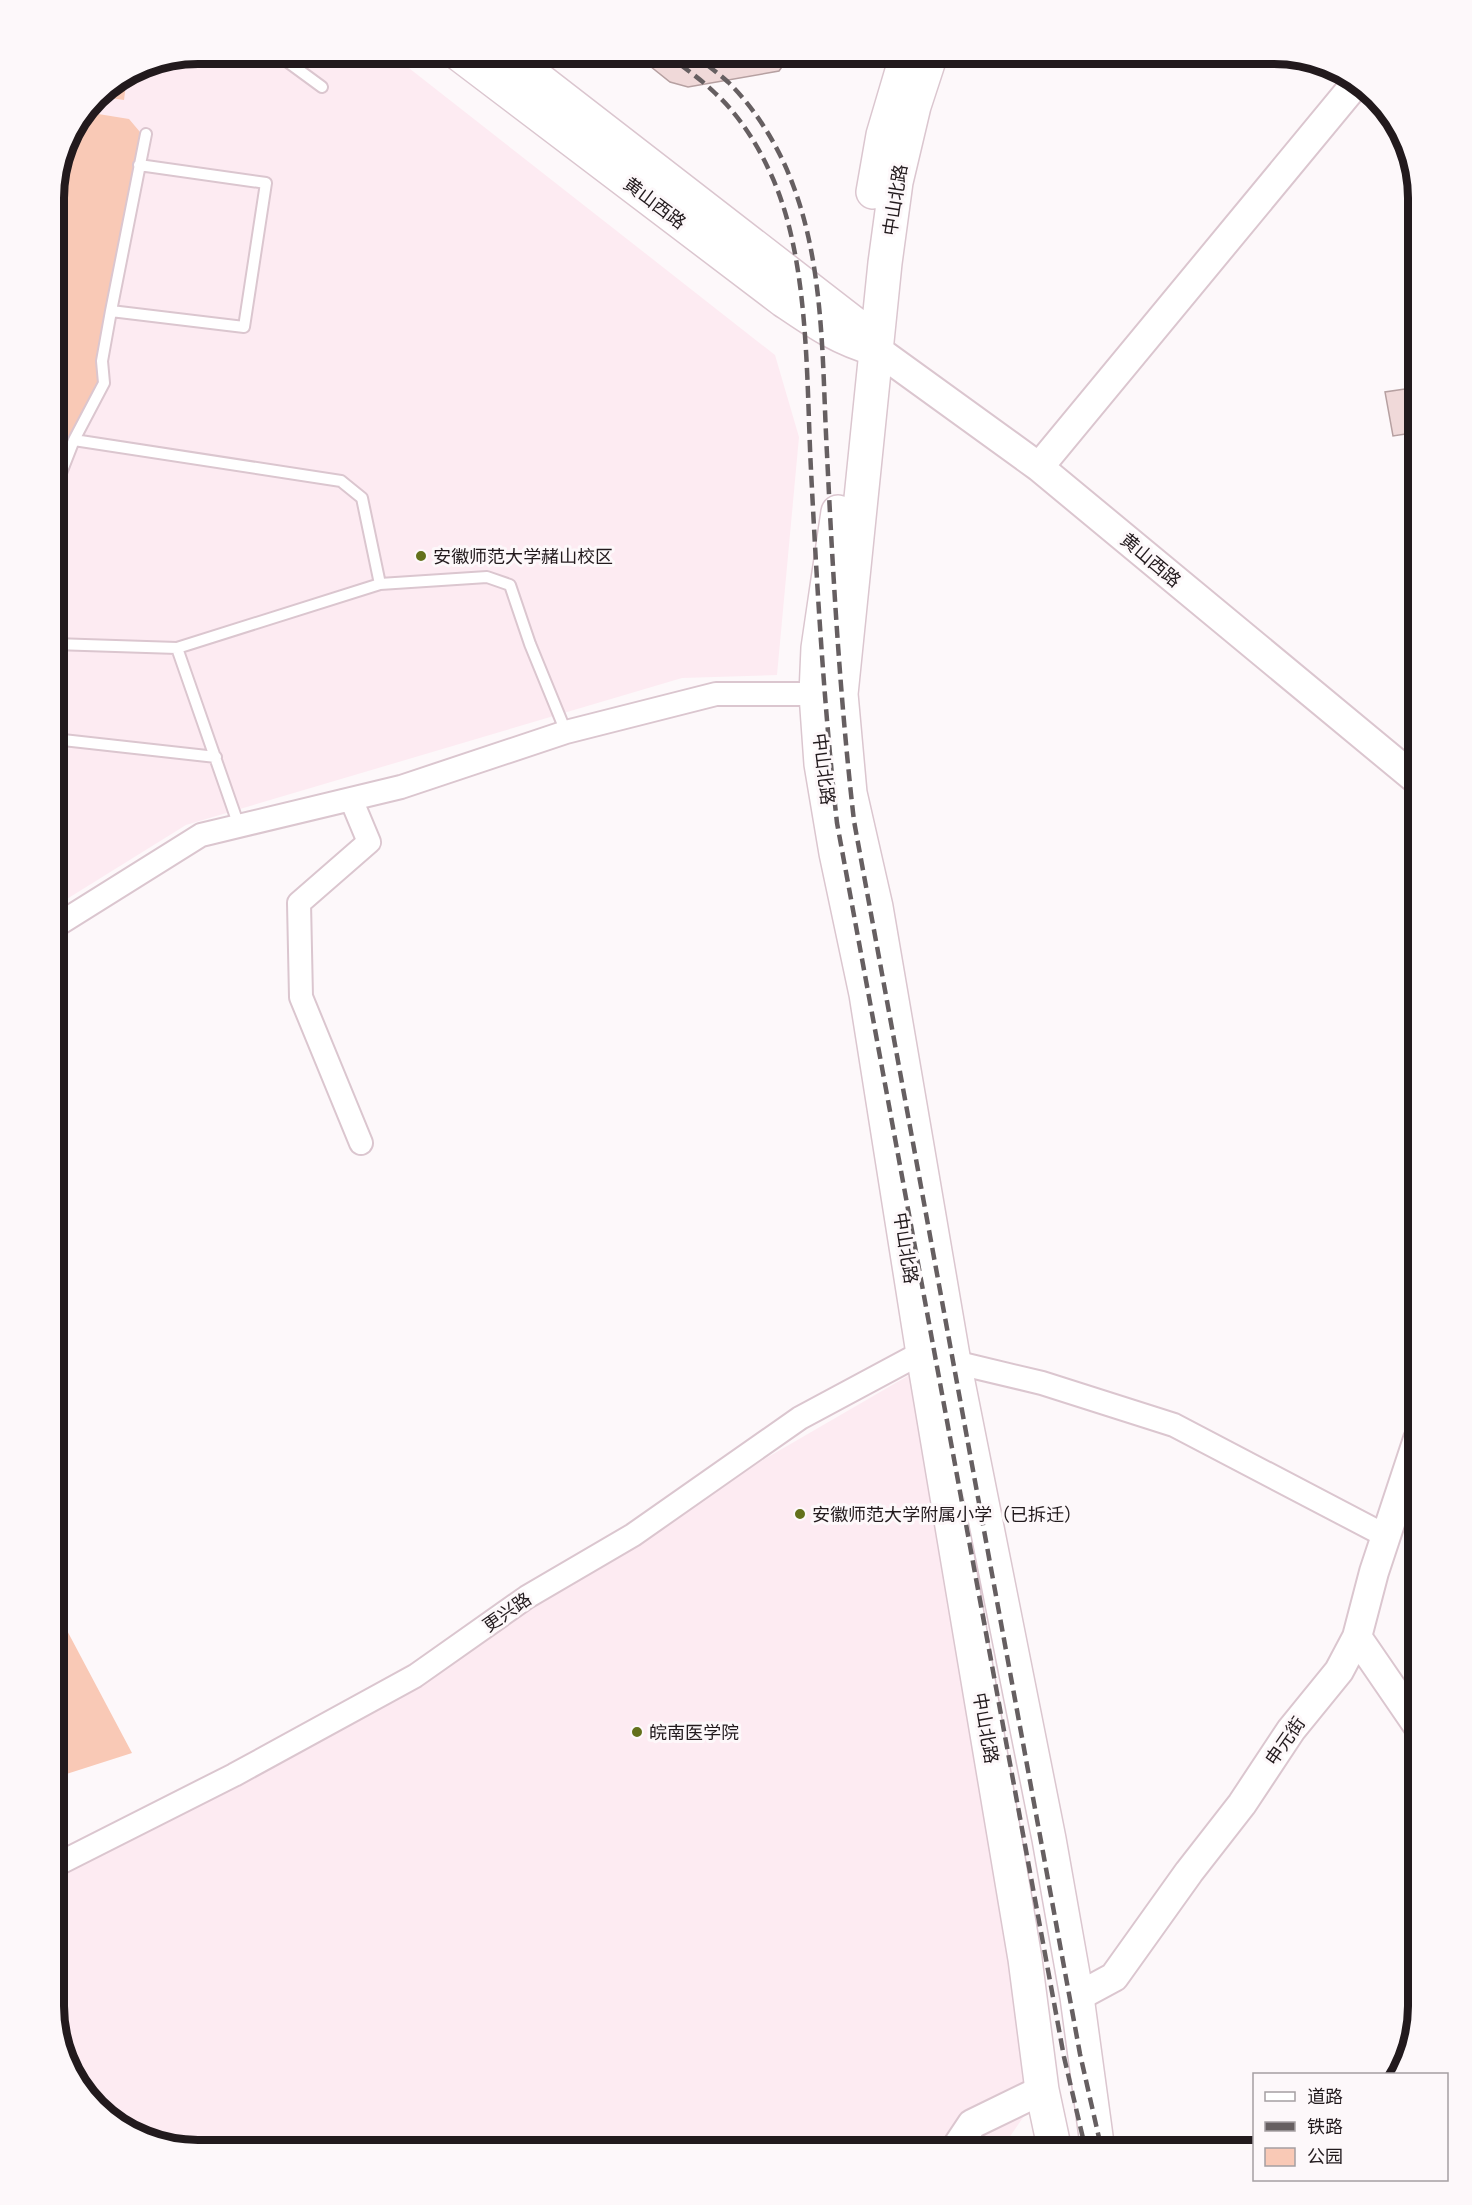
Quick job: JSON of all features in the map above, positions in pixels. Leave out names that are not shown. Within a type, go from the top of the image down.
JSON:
[{"type":"main road","name":"黄山西路","points":[[473,65],[783,300],[828,331],[863,340]]},
{"type":"main road","name":"黄山西路","points":[[520,65],[863,340]]},
{"type":"main road","name":"中山北路","points":[[863,340],[876,176],[883,135],[904,65]]},
{"type":"main road","name":"中山北路","points":[[927,65],[914,106],[896,182],[863,340],[818,648],[816,694],[821,764],[836,853],[942,1353],[1042,2090],[1053,2140]]},
{"type":"main road","points":[[863,340],[841,694],[850,793],[876,907],[942,1353],[1020,1689],[1077,1997],[1096,2140]]},
{"type":"street","points":[[1039,467],[1351,89]]},
{"type":"street","name":"黄山西路","points":[[863,340],[1039,467],[1408,773]]},
{"type":"street","points":[[65,920],[201,835],[401,787],[566,732],[716,694],[816,694]]},
{"type":"street","points":[[351,799],[369,842],[299,903],[301,974],[302,997],[361,1143]]},
{"type":"street","points":[[942,1353],[1174,1425],[1386,1536]]},
{"type":"street","name":"更兴路","points":[[65,1860],[234,1775],[415,1676],[527,1597],[633,1535],[800,1418],[942,1353]]},
{"type":"street","name":"申元街","points":[[1077,1997],[1114,1977],[1189,1872],[1242,1804],[1291,1730],[1339,1671],[1357,1636],[1408,1469]]},
{"type":"street","points":[[1357,1636],[1408,1711]]},
{"type":"street","points":[[961,2140],[972,2124],[1042,2090]]},
{"type":"lane","points":[[292,65],[322,87]]},
{"type":"lane","points":[[65,463],[74,440],[104,382],[102,361],[146,134]]},
{"type":"lane","points":[[111,311],[244,327],[266,183],[139,165]]},
{"type":"lane","points":[[74,440],[341,481],[362,498],[380,584]]},
{"type":"lane","points":[[65,644],[177,648],[380,584],[487,577],[510,585],[566,732]]},
{"type":"lane","points":[[177,648],[239,826]]},
{"type":"lane","points":[[65,741],[216,757]]},
{"type":"shaded area","name":"安徽师范大学赭山校区","points":[[199,65],[405,65],[775,355],[799,437],[777,675],[682,678],[186,825],[65,900],[65,190],[69,164],[78,139],[87,124],[110,98],[132,82],[164,69]]},
{"type":"shaded area","name":"皖南医学院","points":[[925,1366],[1042,2090],[1008,2140],[190,2140],[173,2138],[139,2127],[124,2118],[98,2095],[82,2073],[75,2058],[66,2024],[65,1860],[527,1597]]},
{"type":"green space","points":[[126,86],[124,100],[110,98]]},
{"type":"green space","points":[[95,113],[129,119],[140,132],[102,361],[104,383],[65,467],[65,190],[69,164],[78,139]]},
{"type":"green space","points":[[65,1627],[132,1753],[65,1774]]},
{"type":"building","points":[[649,65],[783,65],[779,71],[688,87],[670,82]]},
{"type":"building","points":[[1408,389],[1408,434],[1393,436],[1385,392]]},
{"type":"railway","points":[[681,65],[724,102],[758,148],[782,202],[792,238],[803,316],[818,603],[837,823],[1064,2057],[1083,2140]]},
{"type":"railway","points":[[707,65],[724,78],[748,104],[766,130],[793,185],[811,250],[820,318],[838,638],[854,821],[1080,2054],[1100,2140]]},
{"type":"place","name":"安徽师范大学赭山校区","points":[[421,556]]},
{"type":"place","name":"安徽师范大学附属小学（已拆迁）","points":[[800,1514]]},
{"type":"place","name":"皖南医学院","points":[[637,1732]]}]
